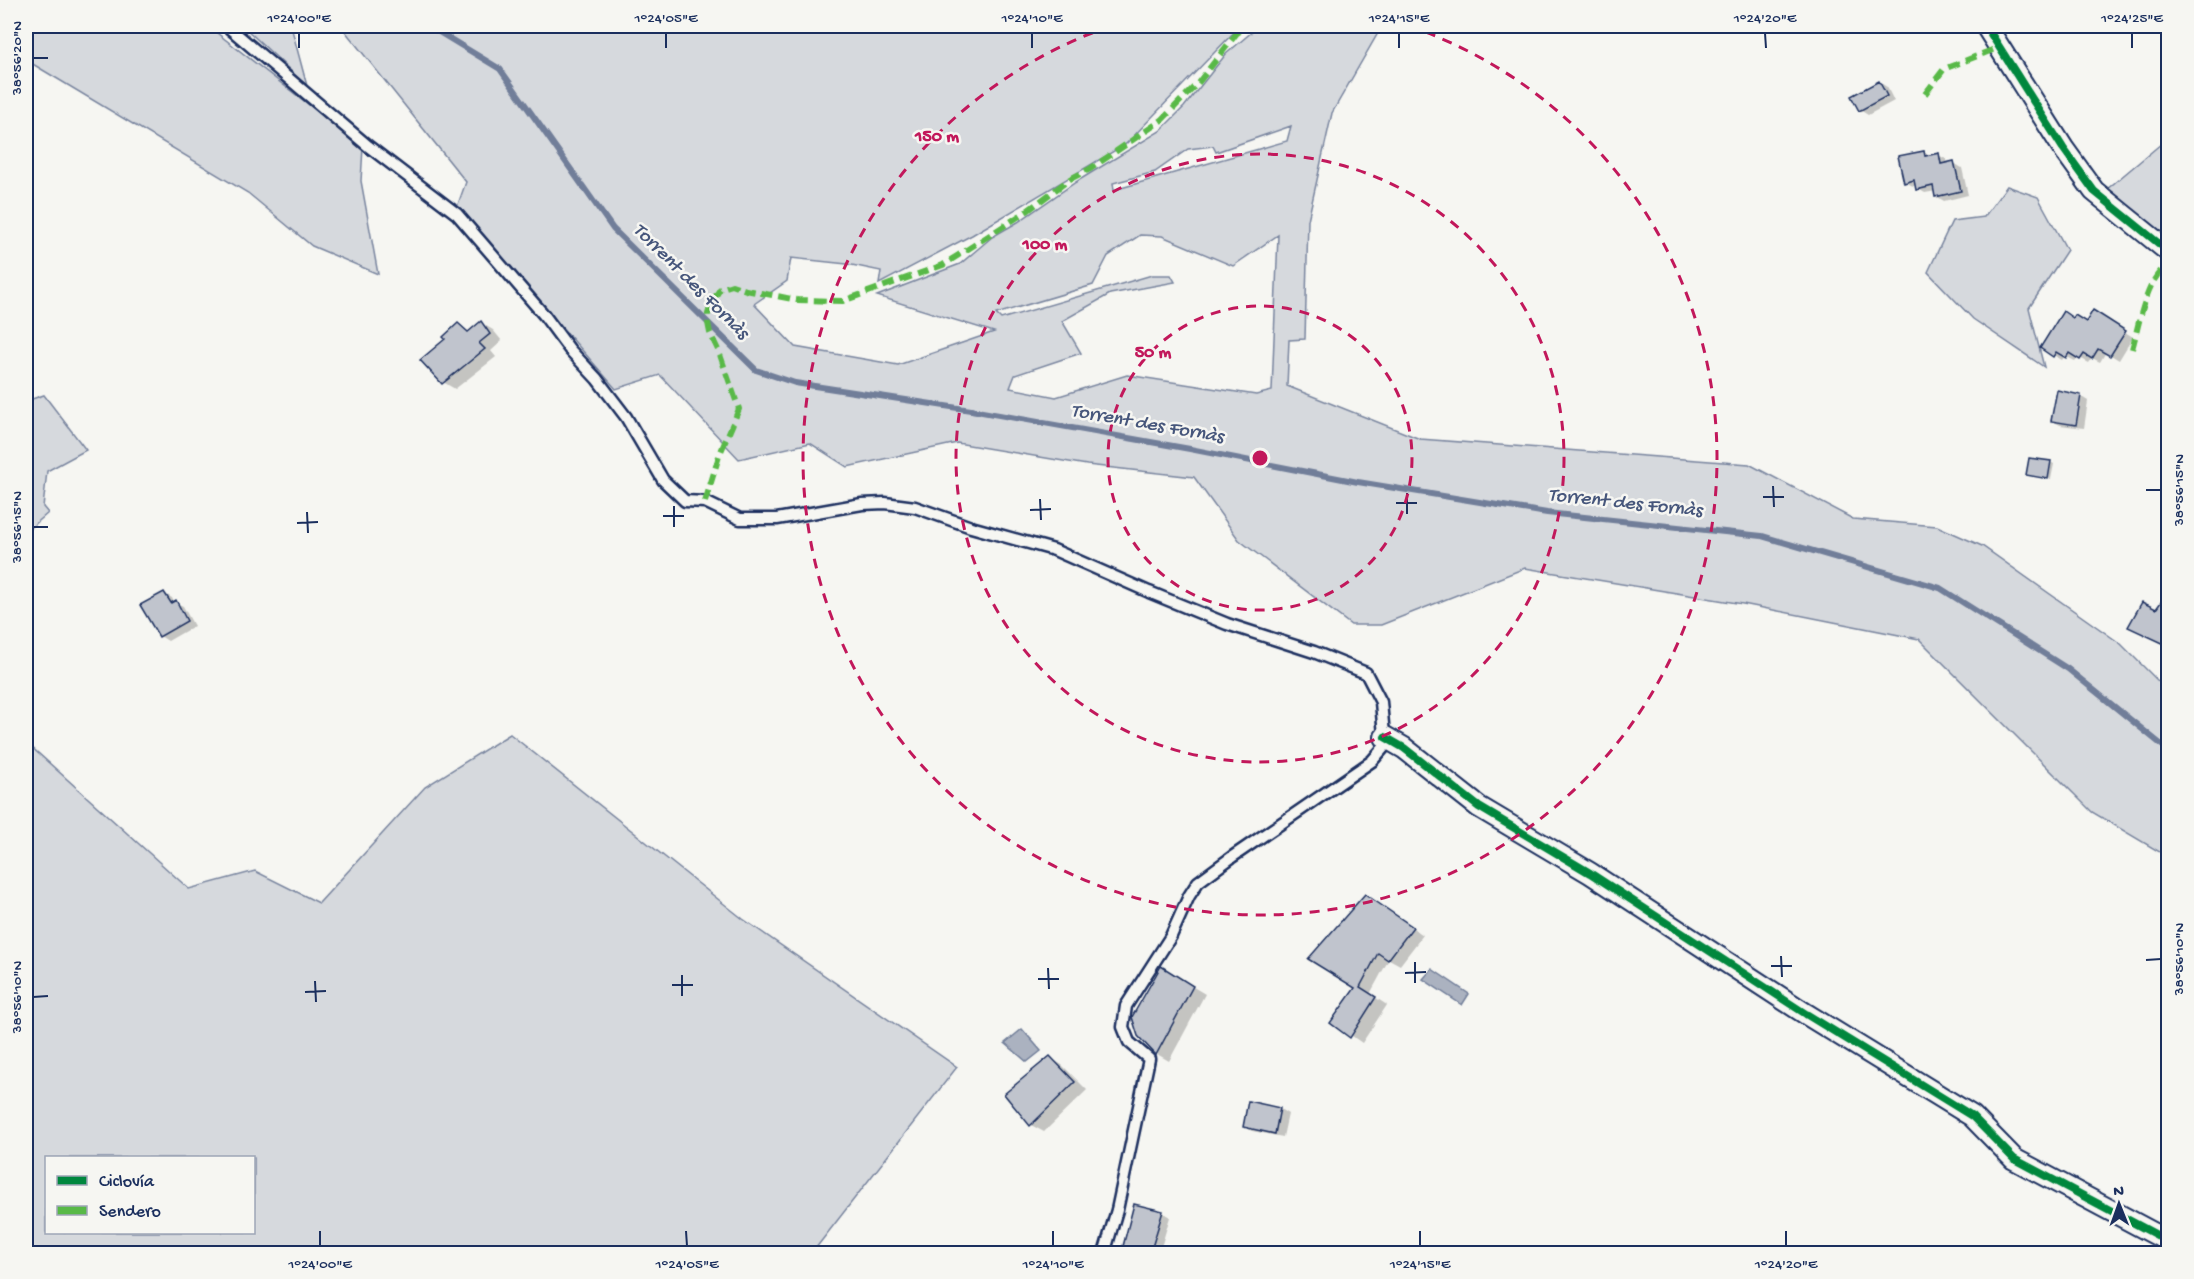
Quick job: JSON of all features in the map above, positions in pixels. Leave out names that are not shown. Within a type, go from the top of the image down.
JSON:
[{"type":"street","points":[[1986,26],[2063,148],[2094,192],[2169,251]]},
{"type":"street","points":[[1385,737],[1404,748],[1479,807],[1590,873],[1806,1014],[1972,1116],[2014,1160],[2169,1240]]},
{"type":"lane","points":[[227,26],[368,146],[457,214],[597,380],[626,417],[663,480],[685,501],[705,502],[740,519],[777,519],[862,504],[885,503],[915,507],[971,527],[1054,550],[1227,624],[1314,652],[1366,673],[1381,702],[1385,746],[1372,761],[1198,882],[1171,936],[1126,1006],[1123,1027],[1129,1042],[1149,1059],[1117,1210],[1104,1254]]},
{"type":"shaded area","points":[[26,26],[208,26],[363,147],[361,181],[378,274],[312,246],[248,193],[26,60]]},
{"type":"shaded area","points":[[243,26],[291,26],[307,86]]},
{"type":"shaded area","points":[[341,26],[1240,26],[1126,144],[972,235],[879,284],[881,271],[847,264],[791,258],[787,281],[754,304],[795,347],[898,365],[994,332],[877,296],[960,264],[992,237],[1160,131],[1184,107],[1226,54],[1259,26],[1382,26],[1332,113],[1308,220],[1305,339],[1289,340],[1287,386],[1420,439],[1749,464],[1853,519],[1937,526],[1982,546],[2121,644],[2168,691],[2168,857],[2092,812],[1919,639],[1743,604],[1525,568],[1381,625],[1351,625],[1239,540],[1194,477],[1087,465],[957,443],[847,467],[810,443],[739,459],[660,375],[616,389],[457,207],[466,182]],"holes":[[[1291,126],[1287,141],[1114,190],[1113,183],[1155,172],[1188,149],[1213,146],[1216,152]],[[1140,235],[1162,236],[1233,266],[1278,235],[1272,391],[1256,395],[1127,375],[1056,397],[1010,388],[1015,375],[1081,353],[1062,321],[1110,294],[1175,282],[1171,275],[1152,275],[1001,319],[996,314],[1093,285],[1108,256]]]},
{"type":"shaded area","points":[[2168,138],[2168,241],[2106,190]]},
{"type":"shaded area","points":[[2007,186],[2038,197],[2067,250],[2029,308],[2044,367],[1973,319],[1928,272],[1952,221],[1984,217]]},
{"type":"shaded area","points":[[44,395],[86,450],[47,471],[43,507],[48,513],[26,532],[26,401]]},
{"type":"shaded area","points":[[510,734],[743,919],[957,1067],[812,1253],[26,1253],[26,735],[28,744],[189,889],[255,871],[319,903],[425,787]]},
{"type":"shaded area","points":[[1432,969],[1469,994],[1462,1005],[1423,979]]},
{"type":"shaded area","points":[[1022,1029],[1041,1051],[1027,1062],[1005,1043]]},
{"type":"building","points":[[1879,81],[1887,96],[1859,111],[1851,96]]},
{"type":"building","points":[[1924,151],[1925,156],[1939,153],[1941,164],[1954,161],[1961,191],[1935,197],[1933,186],[1916,190],[1914,180],[1904,183],[1898,156]]},
{"type":"building","points":[[2093,310],[2126,331],[2110,356],[2098,349],[2092,359],[2084,354],[2080,360],[2069,353],[2066,358],[2056,352],[2053,357],[2040,348],[2063,311],[2073,318],[2075,315],[2086,322]]},
{"type":"building","points":[[481,321],[490,334],[479,343],[485,349],[442,384],[420,360],[445,339],[443,337],[458,323],[468,332]]},
{"type":"building","points":[[2057,390],[2081,395],[2076,425],[2051,421]]},
{"type":"building","points":[[2029,458],[2051,461],[2048,479],[2026,475]]},
{"type":"building","points":[[2169,591],[2169,646],[2128,627],[2142,602],[2156,609]]},
{"type":"building","points":[[164,592],[171,603],[176,600],[187,621],[159,637],[140,605]]},
{"type":"building","points":[[1365,894],[1413,927],[1388,960],[1378,953],[1360,987],[1376,997],[1350,1038],[1330,1023],[1355,988],[1308,959]]},
{"type":"building","points":[[1161,966],[1193,986],[1156,1055],[1138,1036],[1132,1017]]},
{"type":"building","points":[[1050,1056],[1075,1082],[1030,1126],[1004,1094]]},
{"type":"building","points":[[1248,1101],[1280,1108],[1275,1134],[1243,1127]]},
{"type":"building","points":[[1134,1204],[1163,1211],[1150,1254],[1121,1254]]},
{"type":"waterway","name":"Torrent des Fornàs","points":[[429,26],[500,69],[613,229],[756,370],[795,383],[971,410],[1358,482],[1547,513],[1762,536],[1940,588],[2068,669],[2168,750]]},
{"type":"marked path","points":[[705,502],[719,456],[739,409],[708,323],[712,302],[720,289],[732,285],[797,300],[843,301],[943,265],[1162,120],[1198,83],[1237,33],[1248,26]]},
{"type":"marked path","points":[[1925,94],[1944,69],[2000,47]]},
{"type":"marked path","points":[[2132,349],[2149,291],[2160,271],[2168,265]]},
{"type":"cycle path","points":[[1986,26],[2063,148],[2094,191],[2168,251]]},
{"type":"cycle path","points":[[1385,737],[1404,748],[1479,807],[1590,873],[1806,1014],[1972,1116],[2014,1159],[2168,1241]]}]
